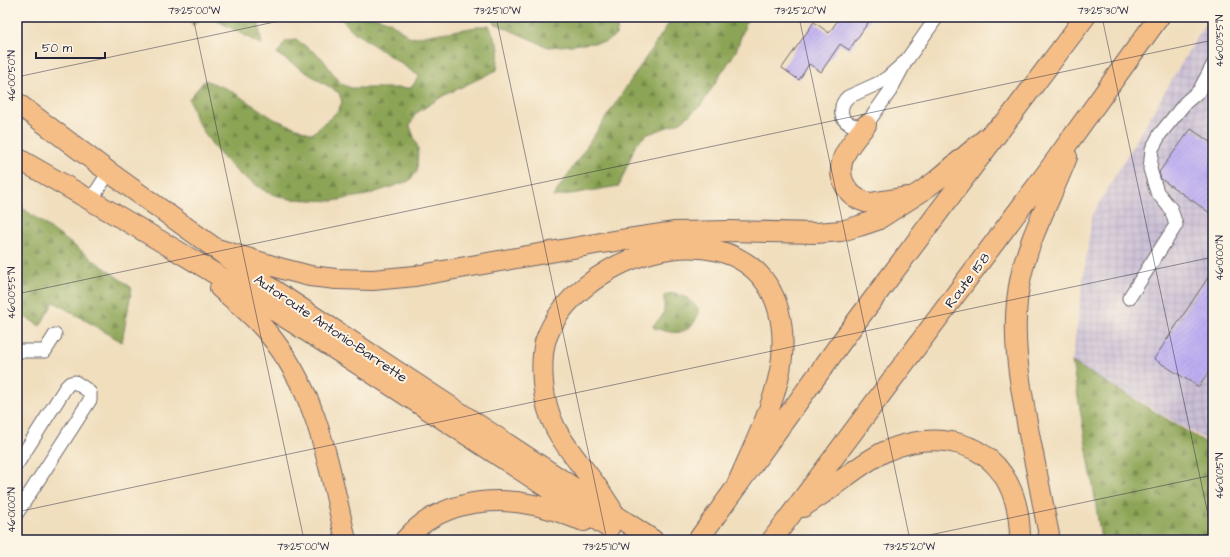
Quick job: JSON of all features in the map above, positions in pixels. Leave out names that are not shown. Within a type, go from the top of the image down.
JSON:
[{"type":"highway","points":[[698,540],[852,328],[1004,123],[1085,17]]},
{"type":"highway","name":"Route 158","points":[[772,540],[1076,133],[1159,17]]},
{"type":"highway","name":"Autoroute Antonio-Barrette","points":[[17,103],[109,172],[281,296],[577,490],[620,530]]},
{"type":"highway","points":[[214,248],[310,276],[349,280],[383,280],[661,234],[705,231],[816,233],[841,231],[877,220],[937,180],[1004,123]]},
{"type":"highway","points":[[866,125],[849,147],[842,162],[842,174],[844,185],[847,190],[850,194],[870,203],[912,196]]},
{"type":"highway","points":[[1050,540],[1023,401],[1017,352],[1016,322],[1019,285],[1027,252],[1042,214],[1058,181],[1076,133]]},
{"type":"highway","name":"Autoroute Antonio-Barrette","points":[[17,158],[176,250],[309,332],[620,530],[653,540]]},
{"type":"highway","points":[[620,530],[592,480],[568,449],[554,425],[544,391],[542,371],[543,353],[547,337],[555,320],[567,304],[606,271],[636,257],[674,248],[693,247],[711,249],[729,254],[756,272],[770,291],[777,306],[780,314],[782,340],[782,358],[778,378],[768,411],[736,487]]},
{"type":"highway","points":[[176,250],[258,322],[283,353],[297,376],[313,410],[328,462],[346,540]]},
{"type":"highway","points":[[790,516],[876,456],[895,447],[912,442],[920,440],[938,440],[956,442],[973,449],[999,470],[1009,485],[1015,502],[1019,522],[1020,540]]},
{"type":"highway","points":[[405,540],[420,525],[439,513],[475,502],[492,501],[517,502],[541,506],[620,530]]},
{"type":"street","points":[[906,61],[887,78],[844,100],[841,108],[843,118],[846,122],[855,126],[866,125],[890,91],[906,61],[937,17]]},
{"type":"street","points":[[1130,298],[1176,225],[1171,209],[1157,192],[1150,169],[1152,149],[1160,134],[1186,102],[1199,91],[1213,65]]},
{"type":"street","points":[[91,200],[109,172]]},
{"type":"street","points":[[17,351],[45,351],[55,335]]},
{"type":"street","points":[[17,464],[66,387],[70,383],[75,382],[87,390],[90,393],[90,400],[17,512]]},
{"type":"shaded area","points":[[1209,17],[1213,17],[1213,444],[1072,362],[1092,215]]},
{"type":"green space","points":[[188,17],[257,17],[262,45],[212,18],[201,18],[193,26]]},
{"type":"green space","points":[[339,17],[376,17],[390,22],[411,38],[489,25],[499,48],[497,70],[443,96],[415,114],[410,126],[418,148],[417,172],[409,181],[367,195],[333,201],[290,199],[268,193],[239,174],[216,150],[196,120],[189,99],[205,80],[230,90],[274,119],[312,134],[338,111],[342,102],[339,93],[277,54],[286,41],[297,40],[322,58],[340,83],[351,88],[411,88],[419,76],[354,32]]},
{"type":"green space","points":[[490,17],[617,17],[618,26],[616,35],[606,42],[548,47],[494,23]]},
{"type":"green space","points":[[673,17],[748,17],[736,51],[701,105],[681,122],[646,135],[636,144],[619,186],[553,197]]},
{"type":"green space","points":[[17,204],[132,288],[122,342],[54,302],[40,326],[17,312]]},
{"type":"green space","points":[[675,293],[687,298],[698,308],[698,315],[695,321],[688,329],[679,332],[670,332],[654,328],[653,326],[663,314],[664,296]]},
{"type":"green space","points":[[1072,362],[1213,447],[1213,540],[1101,540]]},
{"type":"building","points":[[840,17],[872,17],[849,50],[840,44],[821,72],[809,64],[799,80],[782,68],[814,22],[829,33]]},
{"type":"building","points":[[1191,129],[1213,144],[1213,215],[1161,179],[1159,172]]},
{"type":"building","points":[[1213,270],[1213,365],[1199,387],[1154,359]]}]
